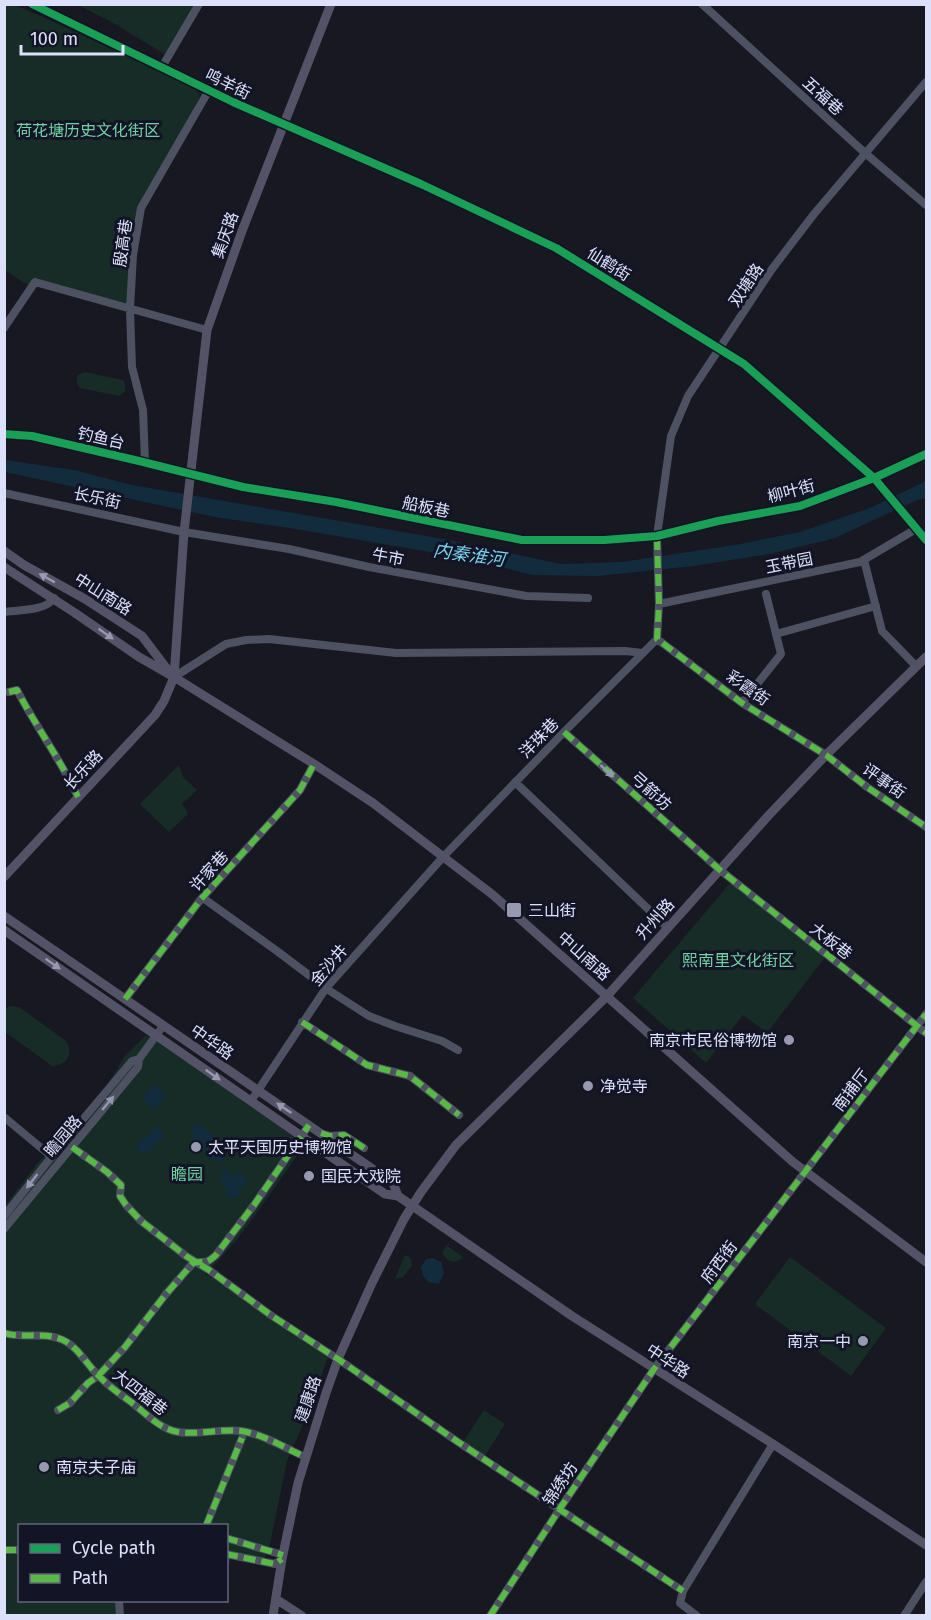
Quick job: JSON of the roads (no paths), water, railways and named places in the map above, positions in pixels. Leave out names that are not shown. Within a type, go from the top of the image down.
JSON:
[{"type":"main road","name":"集庆路","points":[[184,532],[207,330],[242,231],[331,4]]},
{"type":"main road","points":[[174,677],[184,532]]},
{"type":"main road","name":"中山南路","points":[[4,551],[142,636],[174,677]]},
{"type":"main road","name":"中山南路","points":[[4,567],[54,598],[139,657],[314,764],[373,803],[493,895],[806,1172],[927,1262]]},
{"type":"main road","name":"升州路","points":[[412,1206],[456,1145],[607,996],[769,815],[915,666],[927,657]]},
{"type":"main road","name":"长乐路","points":[[4,877],[155,715],[174,677]]},
{"type":"main road","name":"中华路","points":[[4,916],[393,1183],[398,1196]]},
{"type":"main road","name":"中华路","points":[[4,930],[385,1194],[398,1196],[572,1316],[927,1545]]},
{"type":"main road","name":"建康路","points":[[273,1616],[298,1483],[338,1359],[372,1283],[412,1206]]},
{"type":"main road","points":[[276,1599],[302,1616]]},
{"type":"street","name":"鸣羊街","points":[[32,4],[283,124]]},
{"type":"street","points":[[162,67],[199,4]]},
{"type":"street","name":"五福巷","points":[[702,4],[865,153],[927,205]]},
{"type":"street","name":"双塘路","points":[[659,604],[657,537],[671,436],[688,396],[772,269],[814,213],[927,82]]},
{"type":"street","name":"殷高巷","points":[[145,462],[143,410],[132,367],[130,309],[133,255],[141,208],[209,90]]},
{"type":"street","name":"仙鹤街","points":[[283,124],[422,184],[556,248],[744,364],[874,478],[916,529]]},
{"type":"street","points":[[4,328],[35,282],[207,330]]},
{"type":"street","name":"钓鱼台","points":[[4,434],[32,436],[145,462],[190,475]]},
{"type":"street","name":"柳叶街","points":[[657,537],[718,521],[800,506],[874,478],[927,454]]},
{"type":"street","name":"船板巷","points":[[190,475],[243,488],[336,502],[522,540],[604,540],[657,537]]},
{"type":"street","name":"长乐街","points":[[4,493],[184,532]]},
{"type":"street","points":[[916,529],[927,540]]},
{"type":"street","name":"玉带园","points":[[659,604],[860,562],[916,529]]},
{"type":"street","name":"牛市","points":[[184,532],[288,549],[369,567],[526,596],[588,598]]},
{"type":"street","points":[[864,560],[882,631],[915,666]]},
{"type":"street","points":[[742,703],[781,654],[766,594]]},
{"type":"street","points":[[4,612],[44,607],[51,604],[54,598]]},
{"type":"street","points":[[657,639],[659,604]]},
{"type":"street","points":[[776,634],[876,606]]},
{"type":"street","points":[[174,677],[226,644],[246,640],[269,639],[396,653],[643,652]]},
{"type":"street","name":"洋珠巷","points":[[443,857],[657,639]]},
{"type":"street","name":"彩霞街","points":[[657,639],[742,703],[826,756]]},
{"type":"street","points":[[6,690],[17,690],[67,773],[78,797]]},
{"type":"street","name":"弓箭坊","points":[[564,732],[720,870]]},
{"type":"street","name":"评事街","points":[[826,756],[927,827]]},
{"type":"street","name":"许家巷","points":[[125,999],[202,897],[300,790],[314,764]]},
{"type":"street","points":[[515,782],[668,928]]},
{"type":"street","name":"金沙井","points":[[250,1101],[326,988],[443,857]]},
{"type":"street","name":"大板巷","points":[[720,870],[927,1034]]},
{"type":"street","points":[[202,897],[326,988],[369,1016],[442,1041],[458,1050]]},
{"type":"street","name":"南捕厅","points":[[806,1172],[927,1014]]},
{"type":"street","points":[[302,1022],[367,1065],[410,1076],[459,1115]]},
{"type":"street","name":"瞻园路","points":[[4,1229],[138,1067],[139,1059],[163,1026]]},
{"type":"street","name":"瞻园路","points":[[4,1216],[132,1061],[139,1059]]},
{"type":"street","points":[[5,1119],[52,1156],[54,1161],[61,1160]]},
{"type":"street","points":[[58,1410],[70,1403],[125,1347],[172,1286],[193,1263],[210,1261],[216,1255],[254,1205],[309,1125]]},
{"type":"street","points":[[321,1133],[330,1136],[344,1135],[364,1148]]},
{"type":"street","points":[[72,1147],[121,1185],[120,1196],[126,1205],[141,1221],[186,1256],[458,1442],[682,1591]]},
{"type":"street","points":[[46,1164],[52,1164],[53,1170]]},
{"type":"street","name":"府西街","points":[[654,1370],[806,1172]]},
{"type":"street","name":"大四福巷","points":[[4,1333],[49,1336],[65,1341],[98,1376],[157,1423],[173,1431],[184,1433],[242,1431],[266,1438],[305,1457]]},
{"type":"street","name":"锦绣坊","points":[[490,1616],[654,1370]]},
{"type":"street","points":[[207,1524],[242,1438]]},
{"type":"street","points":[[697,1616],[680,1603],[682,1591],[773,1444]]},
{"type":"street","points":[[228,1539],[283,1557]]},
{"type":"street","points":[[228,1554],[275,1564],[283,1557]]},
{"type":"street","points":[[904,1616],[927,1582]]},
{"type":"water","name":"内秦淮河","points":[[5,460],[74,470],[132,485],[449,540],[561,564],[622,562],[735,545],[800,532],[870,508],[926,481],[926,498],[835,538],[774,553],[694,566],[597,576],[533,575],[465,558],[215,517],[5,472]]},
{"type":"water","points":[[151,1086],[158,1086],[165,1095],[160,1105],[153,1108],[147,1105],[144,1099]]},
{"type":"water","points":[[196,1124],[212,1133],[217,1139],[214,1142],[208,1141],[208,1147],[226,1157],[220,1163],[231,1177],[237,1172],[249,1180],[239,1187],[239,1196],[229,1199],[227,1189],[220,1180],[224,1172],[218,1162],[206,1158],[204,1147],[192,1140],[192,1127]]},
{"type":"water","points":[[156,1126],[165,1132],[162,1140],[157,1141],[153,1148],[142,1154],[136,1144],[148,1136]]},
{"type":"water","points":[[433,1258],[441,1262],[444,1273],[439,1284],[426,1280],[421,1267],[426,1259]]},
{"type":"place","name":"三山街","points":[[514,910]]},
{"type":"place","name":"南京市民俗博物馆","points":[[789,1040]]},
{"type":"place","name":"净觉寺","points":[[588,1086]]},
{"type":"place","name":"太平天国历史博物馆","points":[[196,1147]]},
{"type":"place","name":"国民大戏院","points":[[309,1176]]},
{"type":"place","name":"南京一中","points":[[863,1341]]},
{"type":"place","name":"南京夫子庙","points":[[44,1467]]},
{"type":"park label","name":"荷花塘历史文化街区","points":[[88,130]]},
{"type":"park label","name":"熙南里文化街区","points":[[738,960]]},
{"type":"park label","name":"瞻园","points":[[187,1174]]}]
